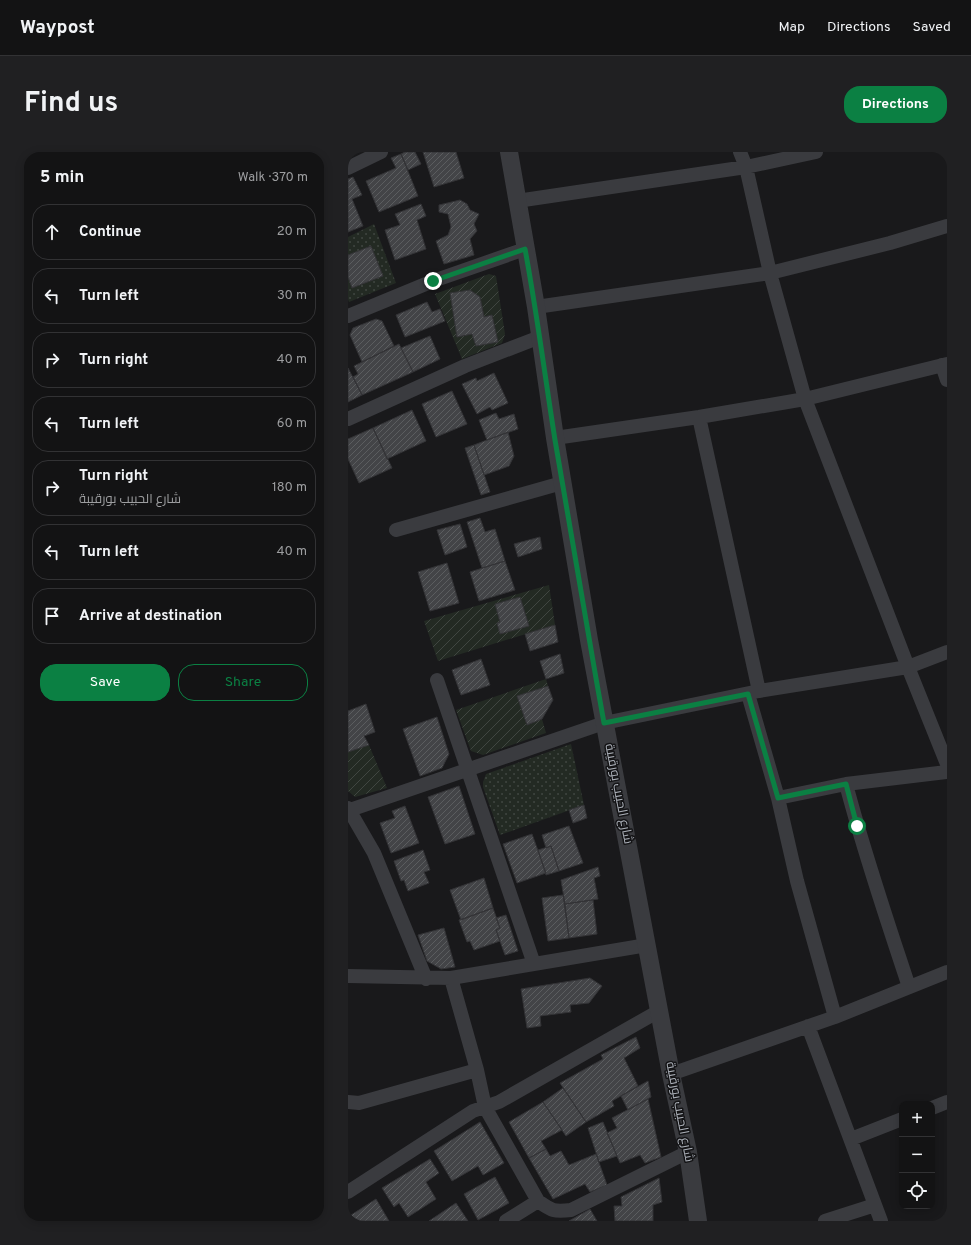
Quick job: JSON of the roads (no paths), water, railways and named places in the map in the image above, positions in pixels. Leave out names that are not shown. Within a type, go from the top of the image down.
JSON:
[{"type":"street","points":[[348,168],[381,152]]},
{"type":"street","name":"شارع الحبيب بورقيبة","points":[[509,152],[536,307],[562,483],[589,640],[671,1074],[688,1152],[698,1221]]},
{"type":"street","points":[[740,152],[746,167],[770,273],[805,399],[947,764]]},
{"type":"street","points":[[517,201],[746,167],[816,152]]},
{"type":"street","points":[[536,307],[770,273],[890,243],[947,226]]},
{"type":"street","points":[[348,316],[433,281],[525,249]]},
{"type":"street","points":[[348,419],[465,366],[540,337]]},
{"type":"street","points":[[555,438],[699,417],[805,399],[944,364],[947,380]]},
{"type":"street","points":[[699,417],[754,692],[796,881],[836,1017]]},
{"type":"street","points":[[396,530],[562,483]]},
{"type":"street","points":[[426,978],[374,853],[349,809],[604,723],[754,692],[908,667],[947,652]]},
{"type":"street","points":[[437,680],[534,964]]},
{"type":"street","points":[[778,798],[846,784],[947,772]]},
{"type":"street","points":[[846,784],[857,826],[909,987]]},
{"type":"street","points":[[348,976],[451,978],[647,946]]},
{"type":"street","points":[[671,1074],[836,1017],[947,972]]},
{"type":"street","points":[[451,978],[485,1107],[538,1200],[548,1208],[556,1211],[571,1210],[688,1152]]},
{"type":"street","points":[[348,1192],[473,1111],[498,1102],[659,1011]]},
{"type":"street","points":[[808,1026],[881,1221]]},
{"type":"street","points":[[348,1102],[359,1103],[476,1070]]},
{"type":"street","points":[[935,1107],[947,1102]]},
{"type":"street","points":[[850,1139],[899,1120]]},
{"type":"street","points":[[506,1221],[538,1200]]},
{"type":"street","points":[[825,1221],[875,1206]]}]
